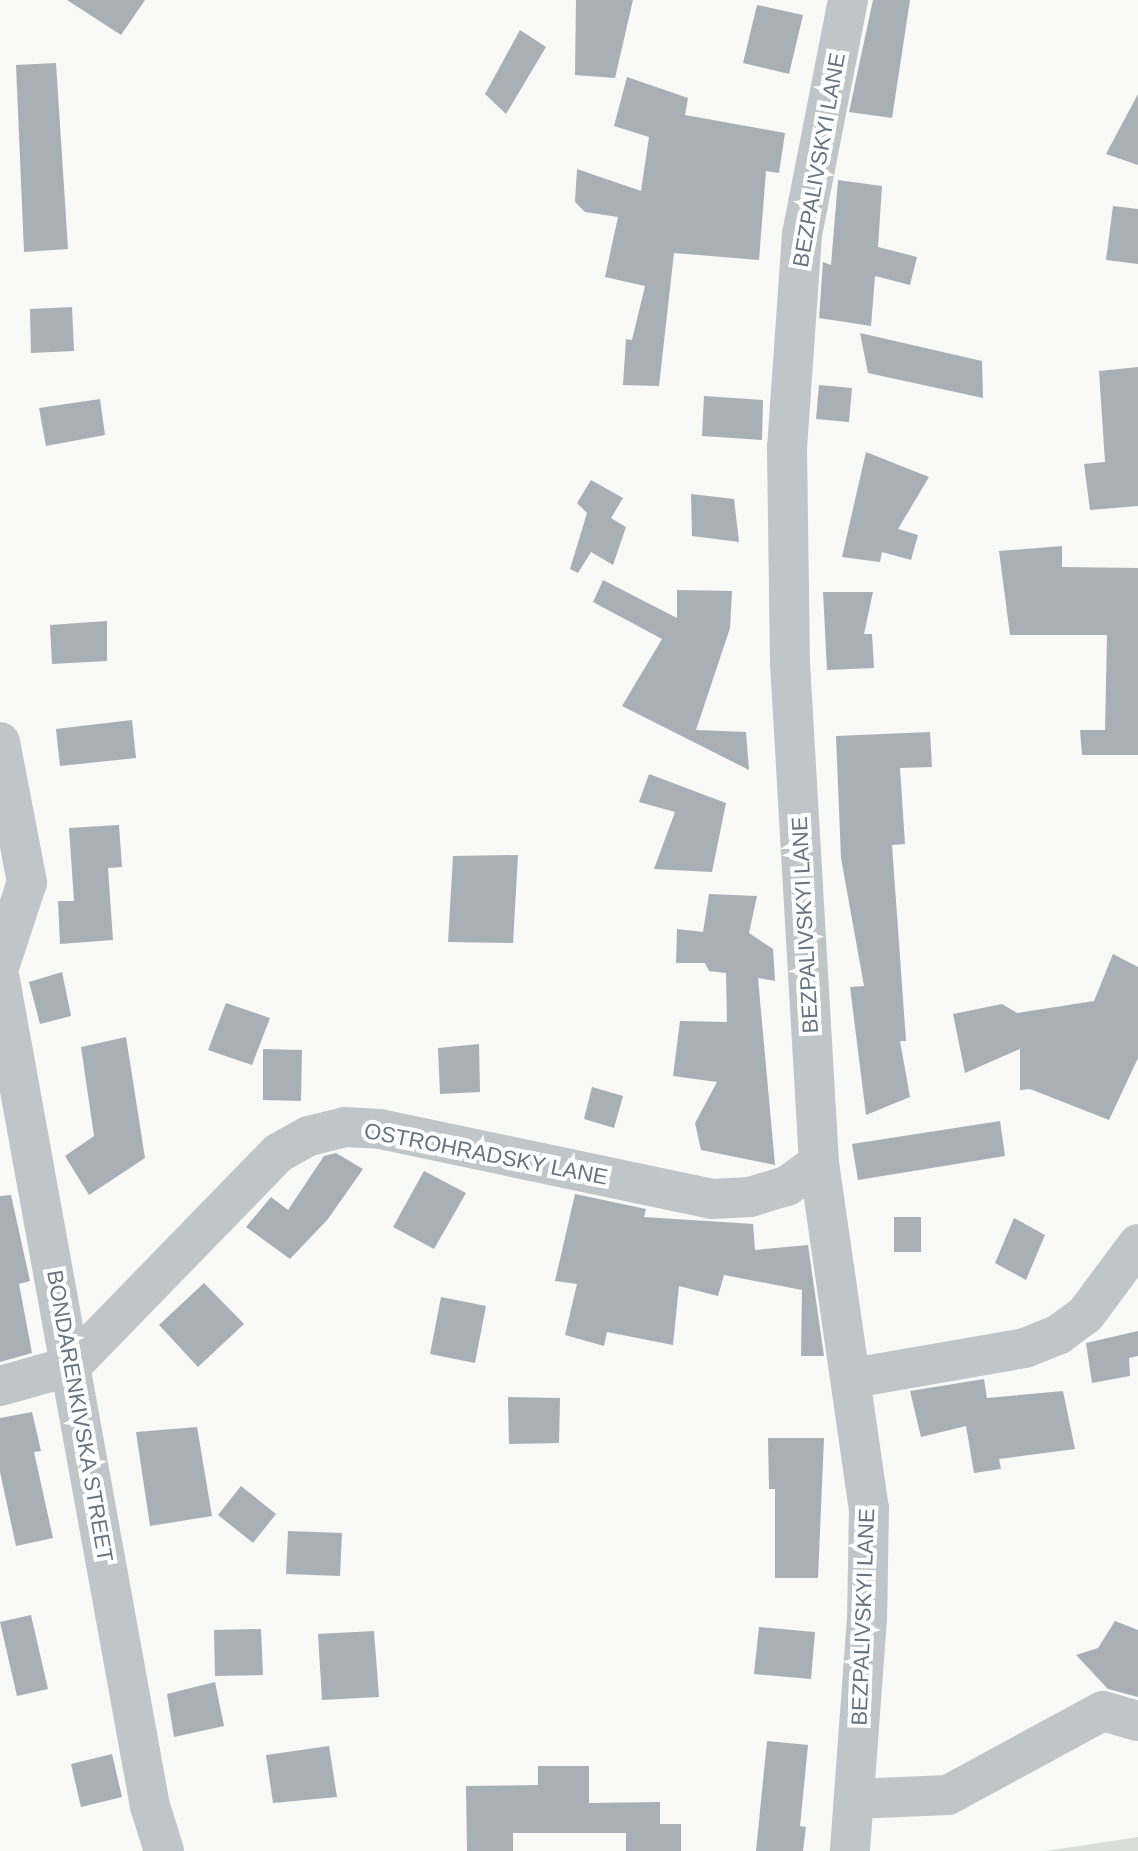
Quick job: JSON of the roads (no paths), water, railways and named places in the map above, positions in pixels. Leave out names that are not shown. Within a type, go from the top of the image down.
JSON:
[{"type":"street","name":"BEZPALIVSKYI LANE","points":[[848,0],[802,234],[787,448],[790,663],[819,1163],[853,1378],[869,1508],[867,1618],[850,1851]]},
{"type":"street","points":[[0,742],[27,882],[0,964]]},
{"type":"street","name":"BONDARENKIVSKA STREET","points":[[0,980],[150,1806],[164,1851]]},
{"type":"street","name":"OSTROHRADSKY LANE","points":[[71,1366],[278,1153],[309,1136],[344,1127],[380,1129],[712,1199],[750,1197],[787,1186],[819,1163]]},
{"type":"street","points":[[853,1378],[1025,1348],[1058,1335],[1086,1314],[1138,1244]]},
{"type":"street","points":[[0,1386],[71,1366]]},
{"type":"street","points":[[854,1799],[948,1795],[1103,1711],[1138,1721]]}]
